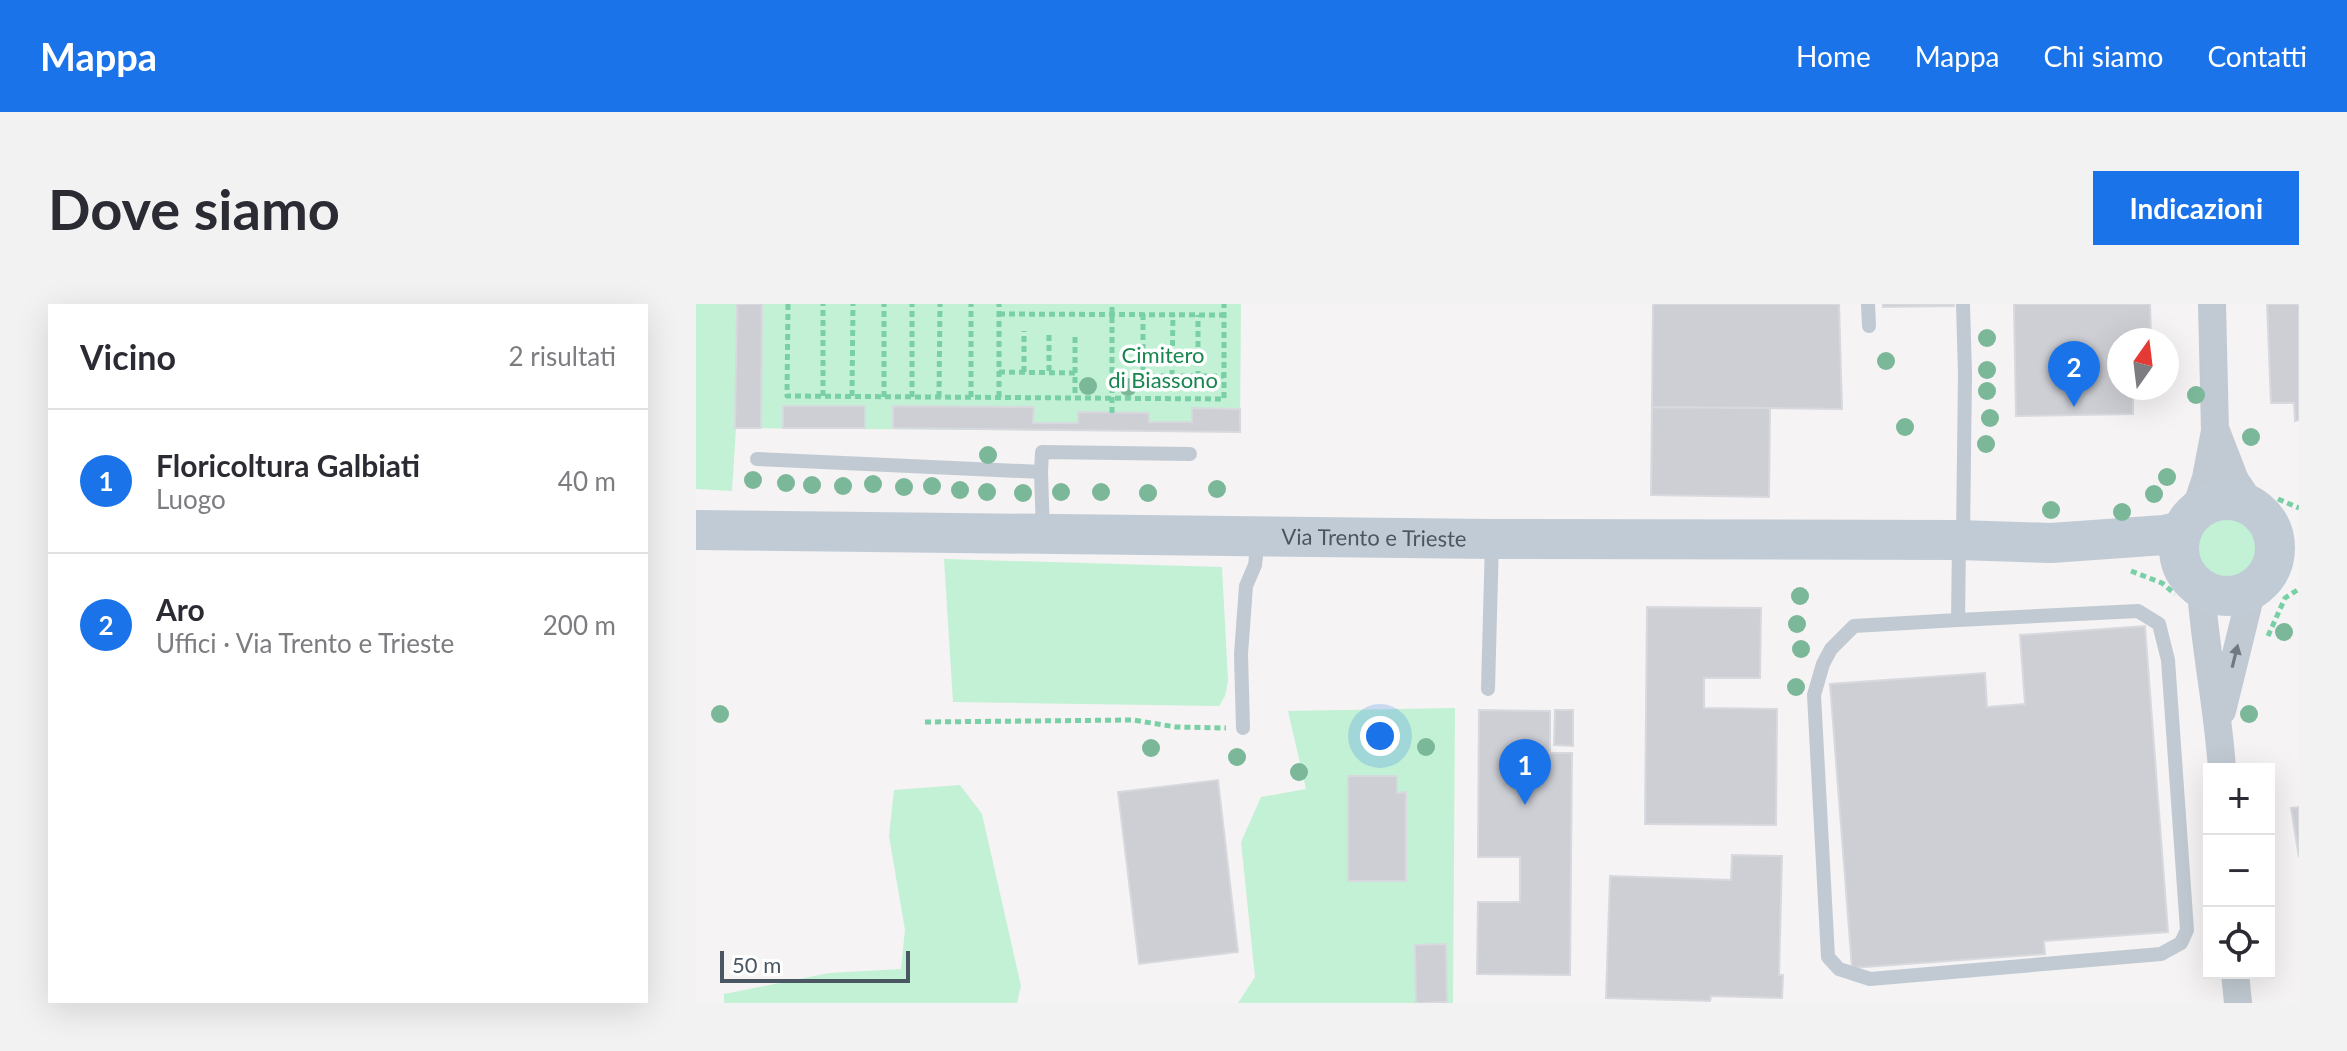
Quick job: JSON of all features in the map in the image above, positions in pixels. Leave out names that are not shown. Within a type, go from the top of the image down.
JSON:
[{"type":"street","points":[[2212,304],[2215,431],[2206,478],[2179,554],[2194,582],[2219,724],[2222,763]]},
{"type":"street","points":[[2215,431],[2235,480],[2273,519],[2275,539],[2272,579],[2219,724]]},
{"type":"street","name":"Via Trento e Trieste","points":[[696,530],[2051,543],[2164,535],[2188,522],[2207,505],[2222,501],[2238,502],[2273,519]]},
{"type":"street","name":"Via Trento e Trieste","points":[[2051,543],[2139,560],[2194,582],[2217,596],[2236,596],[2272,579]]},
{"type":"street","points":[[2236,979],[2238,1003]]},
{"type":"lane","points":[[1868,304],[1869,326]]},
{"type":"lane","points":[[1958,620],[1965,374],[1963,304]]},
{"type":"lane","points":[[1043,533],[1042,452],[1190,454]]},
{"type":"lane","points":[[757,459],[1041,472]]},
{"type":"lane","points":[[1243,728],[1241,654],[1246,586],[1255,565],[1259,536]]},
{"type":"lane","points":[[1488,689],[1492,539]]},
{"type":"lane","points":[[2138,611],[2159,624],[2168,660],[2182,854],[2187,930],[2181,943],[2161,954],[1870,979],[1839,969],[1828,957],[1814,695],[1823,664],[1831,649],[1854,626],[1958,620],[2138,611]]},
{"type":"path","points":[[788,304],[787,396],[1224,399],[1224,304]]},
{"type":"path","points":[[823,304],[823,396]]},
{"type":"path","points":[[852,396],[853,304]]},
{"type":"path","points":[[884,304],[884,397]]},
{"type":"path","points":[[912,304],[912,397]]},
{"type":"path","points":[[939,397],[940,304]]},
{"type":"path","points":[[971,304],[971,397]]},
{"type":"path","points":[[999,304],[999,397]]},
{"type":"path","points":[[1112,304],[1112,413]]},
{"type":"path","points":[[999,314],[1224,315]]},
{"type":"path","points":[[1143,314],[1143,376],[1224,376]]},
{"type":"path","points":[[1172,376],[1173,315]]},
{"type":"path","points":[[1198,315],[1198,377]]},
{"type":"path","points":[[1024,331],[1024,372]]},
{"type":"path","points":[[1049,335],[1049,372]]},
{"type":"path","points":[[1075,336],[1075,397]]},
{"type":"path","points":[[999,372],[1075,373]]},
{"type":"path","points":[[925,722],[1133,720],[1176,727],[1243,728]]},
{"type":"green space","name":"Cimitero di Biassono","points":[[696,304],[1241,304],[1240,432],[736,428],[732,491],[696,489]]},
{"type":"green space","points":[[2220,517],[2234,517],[2246,522],[2256,532],[2261,551],[2256,570],[2246,580],[2234,585],[2220,585],[2208,580],[2198,570],[2193,558],[2193,544],[2198,532],[2208,522]]},
{"type":"green space","points":[[944,559],[1222,567],[1228,681],[1225,696],[1219,706],[953,702]]},
{"type":"green space","points":[[1455,708],[1453,1003],[1238,1003],[1255,977],[1241,842],[1261,797],[1306,789],[1288,711]]},
{"type":"green space","points":[[960,785],[982,814],[1021,986],[1017,1003],[724,1003],[724,994],[829,973],[901,969],[905,930],[889,836],[894,790]]},
{"type":"building","points":[[737,304],[762,304],[761,428],[735,428]]},
{"type":"building","points":[[1653,304],[1839,304],[1842,409],[1652,407]]},
{"type":"building","points":[[1883,304],[1954,304],[1954,306],[1883,307]]},
{"type":"building","points":[[2014,304],[2150,304],[2151,328],[2107,328],[2107,400],[2133,400],[2133,414],[2016,416]]},
{"type":"building","points":[[2267,304],[2299,304],[2299,420],[2295,421],[2294,403],[2271,403]]},
{"type":"building","points":[[783,406],[865,406],[865,428],[783,428]]},
{"type":"building","points":[[893,406],[1034,407],[1033,423],[1078,423],[1078,412],[1149,413],[1149,422],[1192,422],[1192,408],[1240,409],[1240,432],[893,428]]},
{"type":"building","points":[[1652,407],[1770,408],[1769,497],[1651,495]]},
{"type":"building","points":[[1647,607],[1761,608],[1760,678],[1704,678],[1704,708],[1777,709],[1776,825],[1645,824]]},
{"type":"building","points":[[2145,626],[2168,932],[2044,941],[2045,954],[1852,968],[1830,684],[1985,673],[1987,707],[2025,704],[2020,635]]},
{"type":"building","points":[[1479,710],[1550,711],[1550,753],[1572,753],[1570,975],[1477,974],[1478,902],[1520,902],[1520,857],[1478,857]]},
{"type":"building","points":[[1555,710],[1573,710],[1573,746],[1554,745]]},
{"type":"building","points":[[1348,776],[1397,776],[1397,793],[1406,792],[1406,881],[1348,881]]},
{"type":"building","points":[[1218,780],[1238,952],[1139,964],[1118,792]]},
{"type":"building","points":[[2299,807],[2299,857],[2291,808]]},
{"type":"building","points":[[1732,855],[1782,856],[1779,975],[1783,975],[1782,998],[1711,996],[1710,1001],[1606,998],[1610,876],[1731,880]]},
{"type":"building","points":[[1446,944],[1447,1002],[1416,1003],[1415,945]]},
{"type":"place","name":"Aro","points":[[2074,407]]},
{"type":"place","name":"Floricoltura Galbiati","points":[[1525,805]]}]
